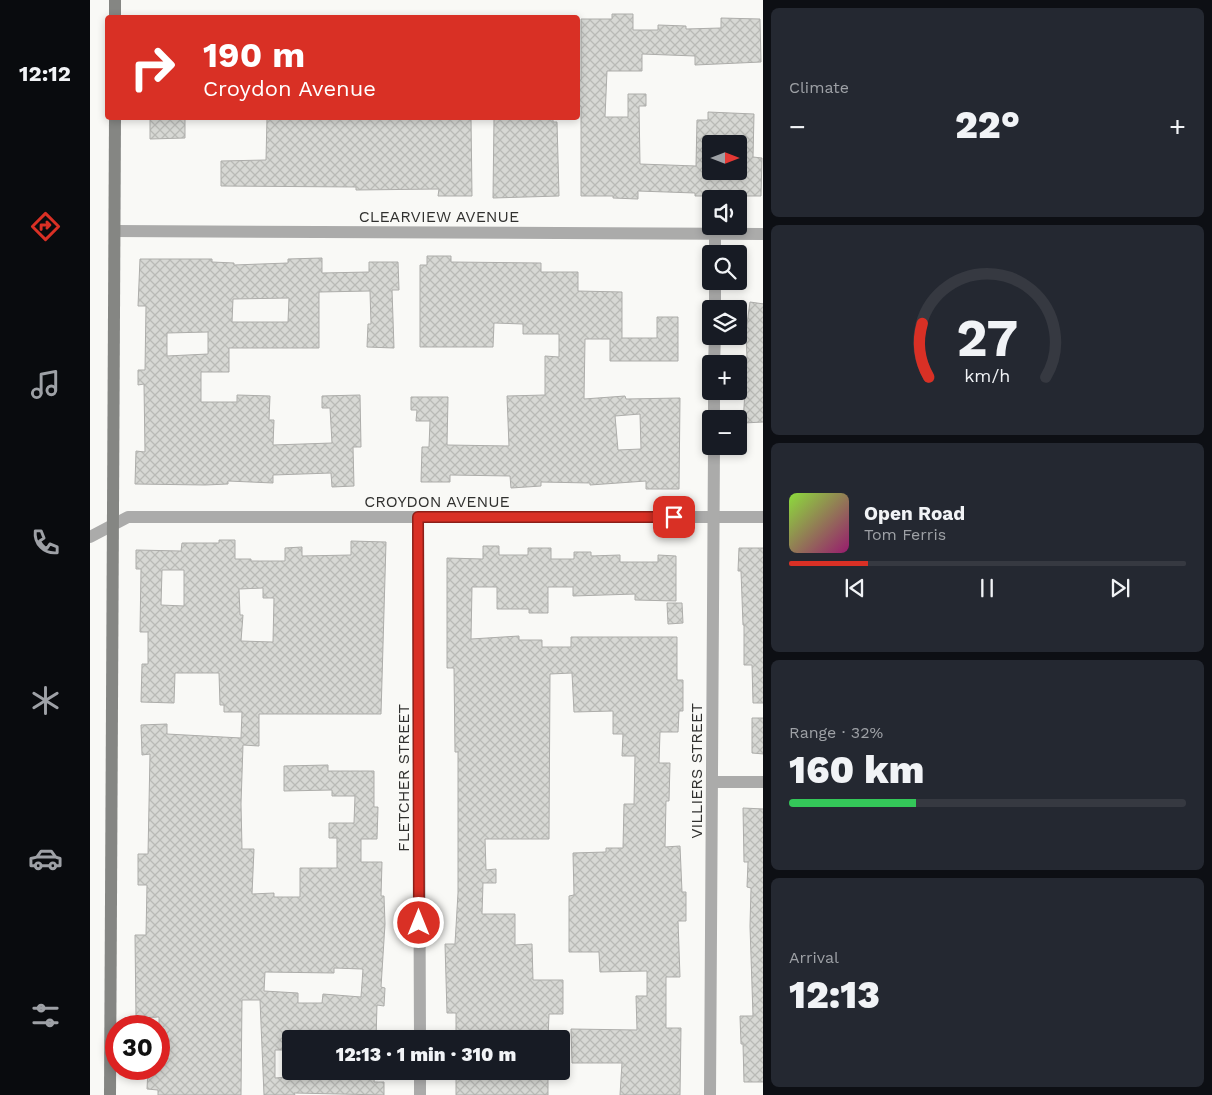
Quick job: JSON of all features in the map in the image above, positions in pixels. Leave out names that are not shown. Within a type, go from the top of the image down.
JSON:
[{"type":"main road","points":[[115,0],[115,15]]},
{"type":"main road","points":[[110,1095],[115,120]]},
{"type":"street","name":"CLEARVIEW AVENUE","points":[[115,231],[702,234]]},
{"type":"street","name":"CLEARVIEW AVENUE","points":[[747,234],[763,234]]},
{"type":"street","name":"VILLIERS STREET","points":[[710,1095],[714,455]]},
{"type":"street","name":"CROYDON AVENUE","points":[[90,537],[128,516],[763,517]]},
{"type":"street","name":"FLETCHER STREET","points":[[418,517],[420,1030]]},
{"type":"street","points":[[712,782],[763,782]]},
{"type":"street","points":[[420,1080],[420,1095]]},
{"type":"building","points":[[612,14],[633,14],[633,30],[658,30],[658,25],[686,26],[686,29],[721,28],[721,18],[760,19],[761,62],[695,65],[695,56],[642,54],[642,71],[607,71],[605,117],[628,117],[628,94],[646,94],[646,106],[639,106],[640,164],[696,166],[697,120],[708,120],[708,112],[754,114],[753,157],[762,158],[761,196],[747,196],[747,190],[702,190],[702,196],[695,196],[695,193],[638,191],[638,199],[613,198],[613,196],[581,196],[581,19],[612,19]]},
{"type":"building","points":[[150,120],[185,120],[185,138],[150,139]]},
{"type":"building","points":[[267,120],[471,120],[472,196],[438,196],[439,189],[356,190],[356,187],[221,186],[221,161],[266,160]]},
{"type":"building","points":[[494,120],[553,120],[553,122],[557,122],[559,196],[493,198]]},
{"type":"building","points":[[427,256],[451,256],[451,262],[541,263],[541,272],[578,272],[578,291],[622,292],[622,338],[657,338],[657,317],[678,317],[678,361],[610,361],[610,339],[585,339],[584,399],[625,396],[626,399],[680,398],[679,489],[646,489],[646,481],[590,485],[590,483],[541,482],[541,486],[511,488],[510,476],[450,475],[450,482],[421,482],[422,447],[429,447],[430,421],[416,421],[417,410],[411,410],[411,397],[448,397],[447,445],[509,446],[507,396],[545,395],[545,356],[559,357],[559,334],[523,334],[523,324],[494,323],[493,347],[420,347],[420,265],[427,265]],"holes":[[[640,414],[641,449],[618,450],[615,416]]]},
{"type":"building","points":[[322,258],[322,273],[369,272],[369,262],[398,262],[399,290],[392,290],[394,348],[367,347],[368,324],[371,324],[370,291],[319,292],[319,348],[229,348],[229,372],[201,372],[201,402],[237,402],[237,395],[270,396],[269,420],[274,420],[273,445],[332,443],[330,408],[322,408],[322,396],[360,395],[361,447],[353,447],[354,486],[332,487],[331,473],[273,475],[273,483],[228,481],[228,484],[205,485],[135,484],[136,451],[145,452],[144,384],[138,385],[138,370],[145,370],[146,306],[138,306],[140,259],[212,259],[212,262],[234,263],[234,265],[288,263],[288,259]],"holes":[[[289,298],[288,322],[232,322],[233,299]],[[208,332],[208,354],[167,356],[167,333]]]},
{"type":"building","points":[[750,302],[763,304],[763,422],[747,423],[747,410],[744,410],[744,400],[747,400],[747,324]]},
{"type":"building","points":[[219,540],[235,540],[235,559],[285,561],[285,548],[302,547],[302,556],[351,555],[351,541],[386,542],[381,714],[259,714],[259,746],[243,745],[241,804],[242,849],[254,849],[252,894],[274,893],[274,897],[300,897],[300,868],[337,868],[337,838],[329,838],[329,823],[354,823],[355,796],[332,796],[332,790],[284,791],[284,766],[328,765],[328,771],[374,771],[374,807],[378,807],[377,839],[361,839],[361,862],[382,862],[381,896],[384,896],[385,924],[381,987],[385,988],[384,1006],[377,1005],[376,1030],[282,1030],[282,1050],[275,1050],[275,1078],[282,1077],[282,1080],[374,1080],[374,1082],[384,1082],[384,1095],[294,1093],[295,1095],[264,1095],[260,1000],[242,1000],[241,1095],[158,1095],[158,1090],[147,1089],[147,1080],[170,1080],[170,1015],[136,1015],[135,935],[146,935],[147,885],[138,885],[138,854],[148,854],[150,754],[142,755],[141,725],[167,724],[167,734],[241,738],[242,712],[224,712],[224,705],[220,705],[219,673],[175,673],[174,703],[141,702],[142,664],[148,664],[148,632],[140,632],[141,569],[136,569],[136,550],[181,551],[182,543],[219,543]],"holes":[[[162,570],[184,570],[184,606],[161,605]],[[263,588],[263,598],[274,598],[273,642],[241,641],[243,615],[240,615],[239,589]],[[334,968],[363,969],[361,997],[323,994],[322,1003],[298,1003],[298,993],[264,991],[265,972],[334,973]]]},
{"type":"building","points":[[483,546],[499,546],[499,555],[528,555],[528,548],[551,548],[551,559],[574,559],[574,552],[591,552],[591,556],[620,555],[620,562],[658,562],[658,555],[676,556],[676,601],[635,600],[635,594],[573,596],[573,587],[548,587],[548,613],[529,613],[529,609],[497,609],[497,587],[472,587],[471,639],[519,636],[519,640],[542,640],[542,647],[571,647],[571,637],[677,637],[677,680],[683,680],[683,711],[679,711],[678,732],[660,732],[659,763],[670,763],[669,801],[666,801],[665,847],[680,846],[682,892],[686,892],[686,921],[678,921],[680,977],[666,977],[666,1028],[681,1028],[680,1095],[620,1095],[622,1063],[572,1063],[571,1029],[637,1030],[636,996],[647,996],[647,971],[600,972],[599,952],[569,952],[569,896],[574,895],[573,853],[606,852],[606,848],[623,848],[624,804],[634,804],[635,756],[622,756],[623,734],[613,734],[613,711],[574,712],[572,673],[550,674],[549,839],[485,839],[486,870],[496,869],[496,883],[483,883],[482,914],[515,914],[515,945],[532,944],[533,980],[563,980],[563,1014],[549,1014],[548,1030],[456,1030],[456,1013],[447,1013],[445,944],[455,944],[458,893],[458,752],[455,752],[454,668],[447,668],[447,558],[483,559]]},
{"type":"building","points":[[739,548],[763,548],[763,703],[753,703],[752,665],[744,665],[741,571],[738,571]]},
{"type":"building","points":[[667,603],[682,603],[683,623],[668,624]]},
{"type":"building","points":[[752,718],[763,718],[763,754],[752,753]]},
{"type":"building","points":[[743,808],[763,809],[763,1082],[744,1082],[740,1016],[753,1016],[750,926],[751,888],[747,887],[748,862],[744,862]]},
{"type":"building","points":[[456,1080],[548,1080],[548,1095],[456,1095]]},
{"type":"route","points":[[419,923],[418,517],[674,517]]}]
